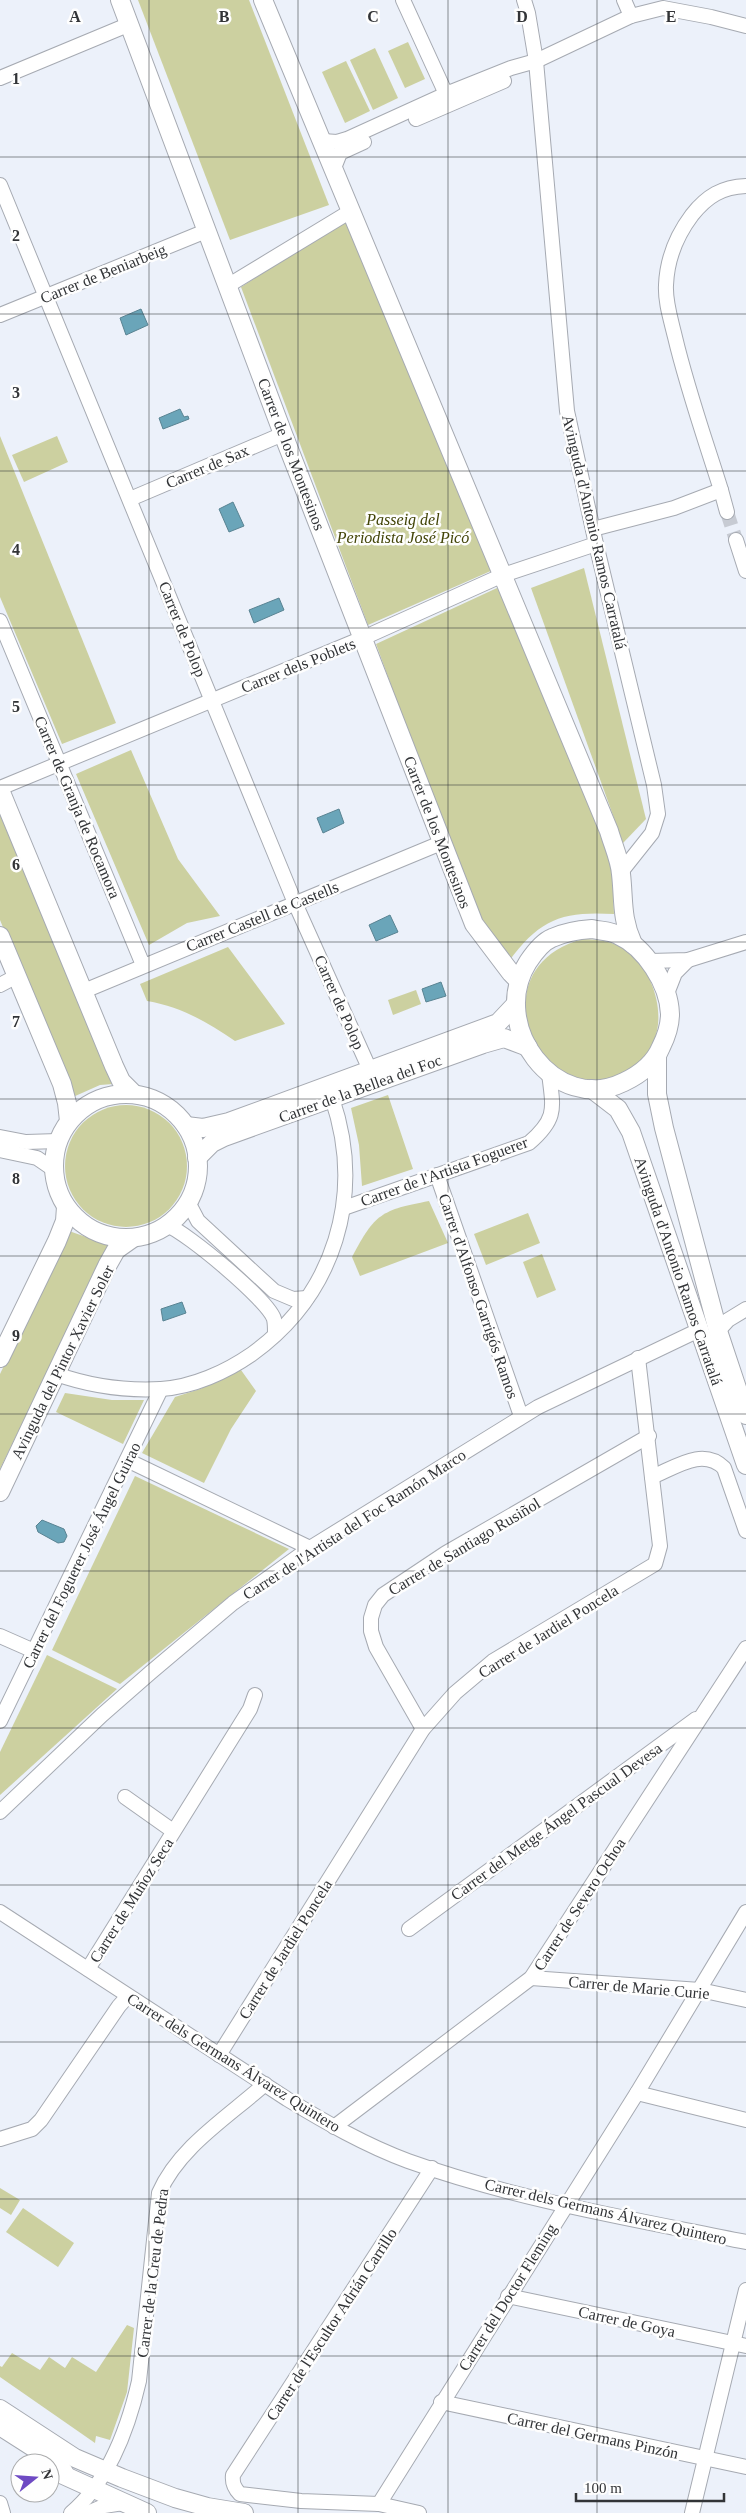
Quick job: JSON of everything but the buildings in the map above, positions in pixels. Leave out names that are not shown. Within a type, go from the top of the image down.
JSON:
[{"type":"main road","name":"Carrer de los Montesinos","points":[[120,0],[206,231],[229,285],[283,434],[441,843],[474,924],[510,973],[519,980]]},
{"type":"main road","points":[[263,0],[609,832],[621,872],[622,907],[626,929],[633,944]]},
{"type":"main road","points":[[0,789],[121,1080],[134,1094]]},
{"type":"main road","points":[[592,929],[617,934],[633,944],[650,961],[666,996],[670,1013],[668,1026],[657,1058],[639,1076],[618,1086],[592,1089],[568,1084],[549,1073],[528,1047],[521,1034],[514,1006],[519,980],[533,954],[550,938],[571,931],[592,929]]},
{"type":"main road","points":[[0,936],[62,1084],[69,1121]]},
{"type":"main road","name":"Carrer de la Bellea del Foc","points":[[186,1126],[203,1128],[229,1122],[498,1023],[514,1006]]},
{"type":"main road","name":"Carrer de la Bellea del Foc","points":[[197,1158],[212,1143],[224,1137],[504,1038],[528,1047]]},
{"type":"main road","name":"Avinguda d'Antonio Ramos Carratalá","points":[[657,1058],[657,1094],[664,1128],[718,1331],[746,1415]]},
{"type":"main road","name":"Avinguda d'Antonio Ramos Carratalá","points":[[592,1089],[618,1109],[631,1132],[746,1465]]},
{"type":"main road","points":[[114,1094],[134,1094],[147,1096],[164,1104],[186,1126],[194,1141],[197,1158],[196,1181],[188,1202],[167,1225],[157,1231],[133,1238],[117,1238],[91,1230],[78,1220],[66,1207],[57,1189],[53,1169],[58,1141],[69,1121],[94,1100],[114,1094]]},
{"type":"main road","points":[[2,1350],[59,1236],[66,1207]]},
{"type":"main road","name":"Avinguda del Pintor Xavier Soler","points":[[0,1492],[116,1250],[133,1238]]},
{"type":"main road","points":[[0,2396],[107,2470]]},
{"type":"main road","points":[[0,2409],[76,2458],[175,2498],[206,2507],[244,2513]]},
{"type":"main road","points":[[0,2426],[42,2453]]},
{"type":"main road","points":[[0,2437],[25,2453]]},
{"type":"main road","points":[[60,2473],[137,2510]]},
{"type":"street","points":[[403,0],[446,94]]},
{"type":"street","name":"Avinguda d'Antonio Ramos Carratalá","points":[[524,0],[536,61],[568,411],[596,544],[652,778],[658,814],[652,833],[621,872]]},
{"type":"street","points":[[624,0],[631,16]]},
{"type":"street","points":[[323,141],[337,142],[347,139],[446,94],[511,68],[536,61],[631,16],[663,8],[746,26]]},
{"type":"street","points":[[0,78],[130,24]]},
{"type":"street","points":[[334,168],[340,153],[514,76],[526,70],[536,61]]},
{"type":"street","name":"Carrer de Polop","points":[[0,185],[47,295],[295,903],[370,1070]]},
{"type":"street","points":[[727,512],[680,356],[667,305],[666,285],[672,253],[683,228],[702,202],[728,186],[746,186]]},
{"type":"street","points":[[229,285],[351,211]]},
{"type":"street","name":"Carrer de Beniarbeig","points":[[0,314],[206,231]]},
{"type":"street","name":"Carrer de Sax","points":[[130,499],[283,434]]},
{"type":"street","points":[[593,529],[674,508],[720,490]]},
{"type":"street","points":[[736,540],[746,572]]},
{"type":"street","name":"Carrer dels Poblets","points":[[0,789],[363,638],[503,575],[596,544]]},
{"type":"street","name":"Carrer de Granja de Rocamora","points":[[0,621],[143,965]]},
{"type":"street","name":"Carrer Castell de Castells","points":[[84,991],[441,843]]},
{"type":"street","points":[[650,961],[688,960],[746,942]]},
{"type":"street","points":[[666,996],[675,973],[688,960]]},
{"type":"street","points":[[0,985],[17,976]]},
{"type":"street","name":"Carrer de l'Artista Foguerer","points":[[344,1208],[529,1143],[546,1128],[552,1101],[549,1073]]},
{"type":"street","points":[[56,1374],[107,1387],[162,1389],[205,1379],[222,1371],[241,1361],[275,1334],[307,1298],[331,1255],[344,1208],[346,1188],[345,1150],[332,1098]]},
{"type":"street","points":[[0,1137],[26,1142],[58,1141]]},
{"type":"street","points":[[0,1150],[37,1158],[53,1169]]},
{"type":"street","name":"Carrer d'Alfonso Garrigós Ramos","points":[[437,1175],[521,1416]]},
{"type":"street","points":[[188,1202],[198,1221],[274,1291],[293,1299],[307,1298]]},
{"type":"street","points":[[167,1225],[180,1230],[194,1241],[264,1303],[274,1318],[275,1334]]},
{"type":"street","points":[[718,1331],[728,1320],[746,1309]]},
{"type":"street","name":"Carrer de l'Artista del Foc Ramón Marco","points":[[0,1812],[102,1715],[150,1673],[233,1603],[310,1548],[521,1416],[699,1330]]},
{"type":"street","name":"Carrer de Jardiel Poncela","points":[[219,2054],[423,1729],[455,1693],[493,1661],[655,1564],[660,1546],[638,1358]]},
{"type":"street","name":"Carrer del Foguerer José Ángel Guirao","points":[[0,1721],[162,1389]]},
{"type":"street","name":"Carrer de Santiago Rusiñol","points":[[423,1729],[376,1647],[371,1631],[371,1618],[383,1594],[446,1553],[648,1436]]},
{"type":"street","points":[[652,1477],[703,1457],[718,1462],[724,1468],[746,1532]]},
{"type":"street","points":[[127,1460],[310,1548]]},
{"type":"street","points":[[0,1636],[34,1651]]},
{"type":"street","name":"Carrer de Severo Ochoa","points":[[334,2127],[531,1978],[746,1648]]},
{"type":"street","name":"Carrer de Muñoz Seca","points":[[88,1969],[250,1709],[255,1695]]},
{"type":"street","name":"Carrer del Metge Ángel Pascual Devesa","points":[[409,1929],[702,1714]]},
{"type":"street","name":"Carrer de Muñoz Seca","points":[[125,1796],[173,1831]]},
{"type":"street","name":"Carrer dels Germans Álvarez Quintero","points":[[0,1912],[264,2084],[334,2127],[384,2151],[468,2180],[565,2205],[746,2242]]},
{"type":"street","name":"Carrer del Doctor Fleming","points":[[379,2504],[441,2402],[637,2093],[746,1912]]},
{"type":"street","name":"Carrer de Marie Curie","points":[[531,1978],[700,1990],[746,2000]]},
{"type":"street","points":[[0,2138],[32,2129],[41,2120],[119,2006],[128,1996]]},
{"type":"street","name":"Carrer de la Creu de Pedra","points":[[71,2513],[107,2470],[134,2402],[139,2381],[159,2192],[167,2173],[184,2154],[264,2084]]},
{"type":"street","points":[[637,2093],[746,2120]]},
{"type":"street","name":"Carrer de l'Escultor Adrián Carrillo","points":[[379,2504],[255,2497],[240,2494],[234,2489],[232,2481],[233,2475],[432,2168]]},
{"type":"street","points":[[692,2513],[740,2345],[746,2290]]},
{"type":"street","name":"Carrer de Goya","points":[[508,2296],[740,2345]]},
{"type":"street","name":"Carrer del Germans Pinzón","points":[[441,2402],[746,2467]]},
{"type":"street","points":[[0,2503],[3,2513]]},
{"type":"street","points":[[379,2504],[419,2513]]},
{"type":"street","points":[[88,2513],[104,2506],[137,2510]]},
{"type":"green space","points":[[138,0],[249,0],[329,205],[230,240]]},
{"type":"green space","points":[[408,42],[425,79],[405,88],[388,51]]},
{"type":"green space","points":[[375,48],[398,98],[373,110],[350,60]]},
{"type":"green space","points":[[346,61],[370,111],[345,123],[322,72]]},
{"type":"green space","name":"Passeig del Periodista José Picó","points":[[347,219],[493,570],[368,625],[241,287]]},
{"type":"green space","points":[[0,436],[116,723],[62,744],[0,597]]},
{"type":"green space","points":[[57,436],[68,462],[24,482],[12,455]]},
{"type":"green space","points":[[584,568],[646,819],[623,843],[531,588]]},
{"type":"green space","points":[[497,588],[512,612],[601,827],[612,870],[614,914],[580,914],[566,916],[554,921],[542,927],[531,936],[509,961],[476,917],[376,644]]},
{"type":"green space","points":[[131,750],[178,859],[220,916],[187,923],[149,945],[76,774]]},
{"type":"green space","points":[[0,815],[113,1084],[100,1085],[73,1097],[0,920]]},
{"type":"green space","points":[[583,939],[607,942],[629,952],[645,971],[656,995],[658,1008],[656,1034],[652,1045],[642,1059],[634,1067],[619,1075],[590,1080],[564,1072],[544,1055],[530,1031],[526,1004],[532,977],[550,955]]},
{"type":"green space","points":[[228,947],[285,1024],[235,1041],[183,1011],[147,1001],[140,984]]},
{"type":"green space","points":[[416,990],[421,1004],[393,1015],[388,1000]]},
{"type":"green space","points":[[388,1095],[413,1169],[362,1186],[359,1145],[351,1108]]},
{"type":"green space","points":[[126,1105],[138,1106],[149,1110],[160,1115],[169,1123],[177,1132],[182,1143],[186,1154],[186,1178],[182,1189],[177,1200],[169,1209],[160,1217],[149,1222],[138,1226],[126,1227],[114,1226],[103,1222],[92,1217],[83,1209],[75,1200],[70,1189],[66,1178],[65,1166],[66,1154],[70,1143],[75,1132],[83,1123],[92,1115],[103,1110],[114,1106]]},
{"type":"green space","points":[[429,1201],[448,1243],[360,1276],[352,1257],[374,1222],[390,1211],[400,1207]]},
{"type":"green space","points":[[528,1213],[540,1243],[486,1265],[474,1234]]},
{"type":"green space","points":[[69,1231],[109,1245],[0,1469],[0,1374]]},
{"type":"green space","points":[[542,1254],[556,1290],[537,1298],[523,1262]]},
{"type":"green space","points":[[241,1370],[256,1391],[231,1429],[204,1483],[142,1453],[175,1397],[200,1389]]},
{"type":"green space","points":[[65,1393],[112,1400],[144,1400],[123,1444],[56,1412]]},
{"type":"green space","points":[[135,1476],[289,1549],[120,1684],[52,1650]]},
{"type":"green space","points":[[47,1655],[117,1689],[0,1795],[0,1752]]},
{"type":"green space","points":[[0,2188],[20,2200],[11,2215],[0,2208]]},
{"type":"green space","points":[[23,2208],[74,2243],[58,2267],[6,2232]]},
{"type":"green space","points":[[127,2325],[134,2328],[127,2392],[110,2440],[96,2436],[95,2443],[0,2377],[0,2366],[2,2367],[12,2353],[40,2370],[49,2357],[65,2368],[72,2357],[96,2372]]},
{"type":"water","points":[[141,309],[148,325],[126,335],[120,318]]},
{"type":"water","points":[[180,409],[184,417],[188,416],[189,419],[163,429],[159,418]]},
{"type":"water","points":[[233,502],[244,526],[229,532],[219,509]]},
{"type":"water","points":[[279,598],[284,610],[254,623],[249,610]]},
{"type":"water","points":[[339,809],[344,823],[323,833],[317,818]]},
{"type":"water","points":[[390,915],[398,932],[376,941],[369,925]]},
{"type":"water","points":[[441,982],[446,996],[426,1002],[422,989]]},
{"type":"water","points":[[182,1302],[186,1313],[163,1321],[161,1309]]},
{"type":"water","points":[[42,1520],[64,1529],[67,1536],[64,1542],[58,1543],[38,1532],[36,1526]]},
{"type":"tunnel","points":[[727,512],[736,540]]}]
